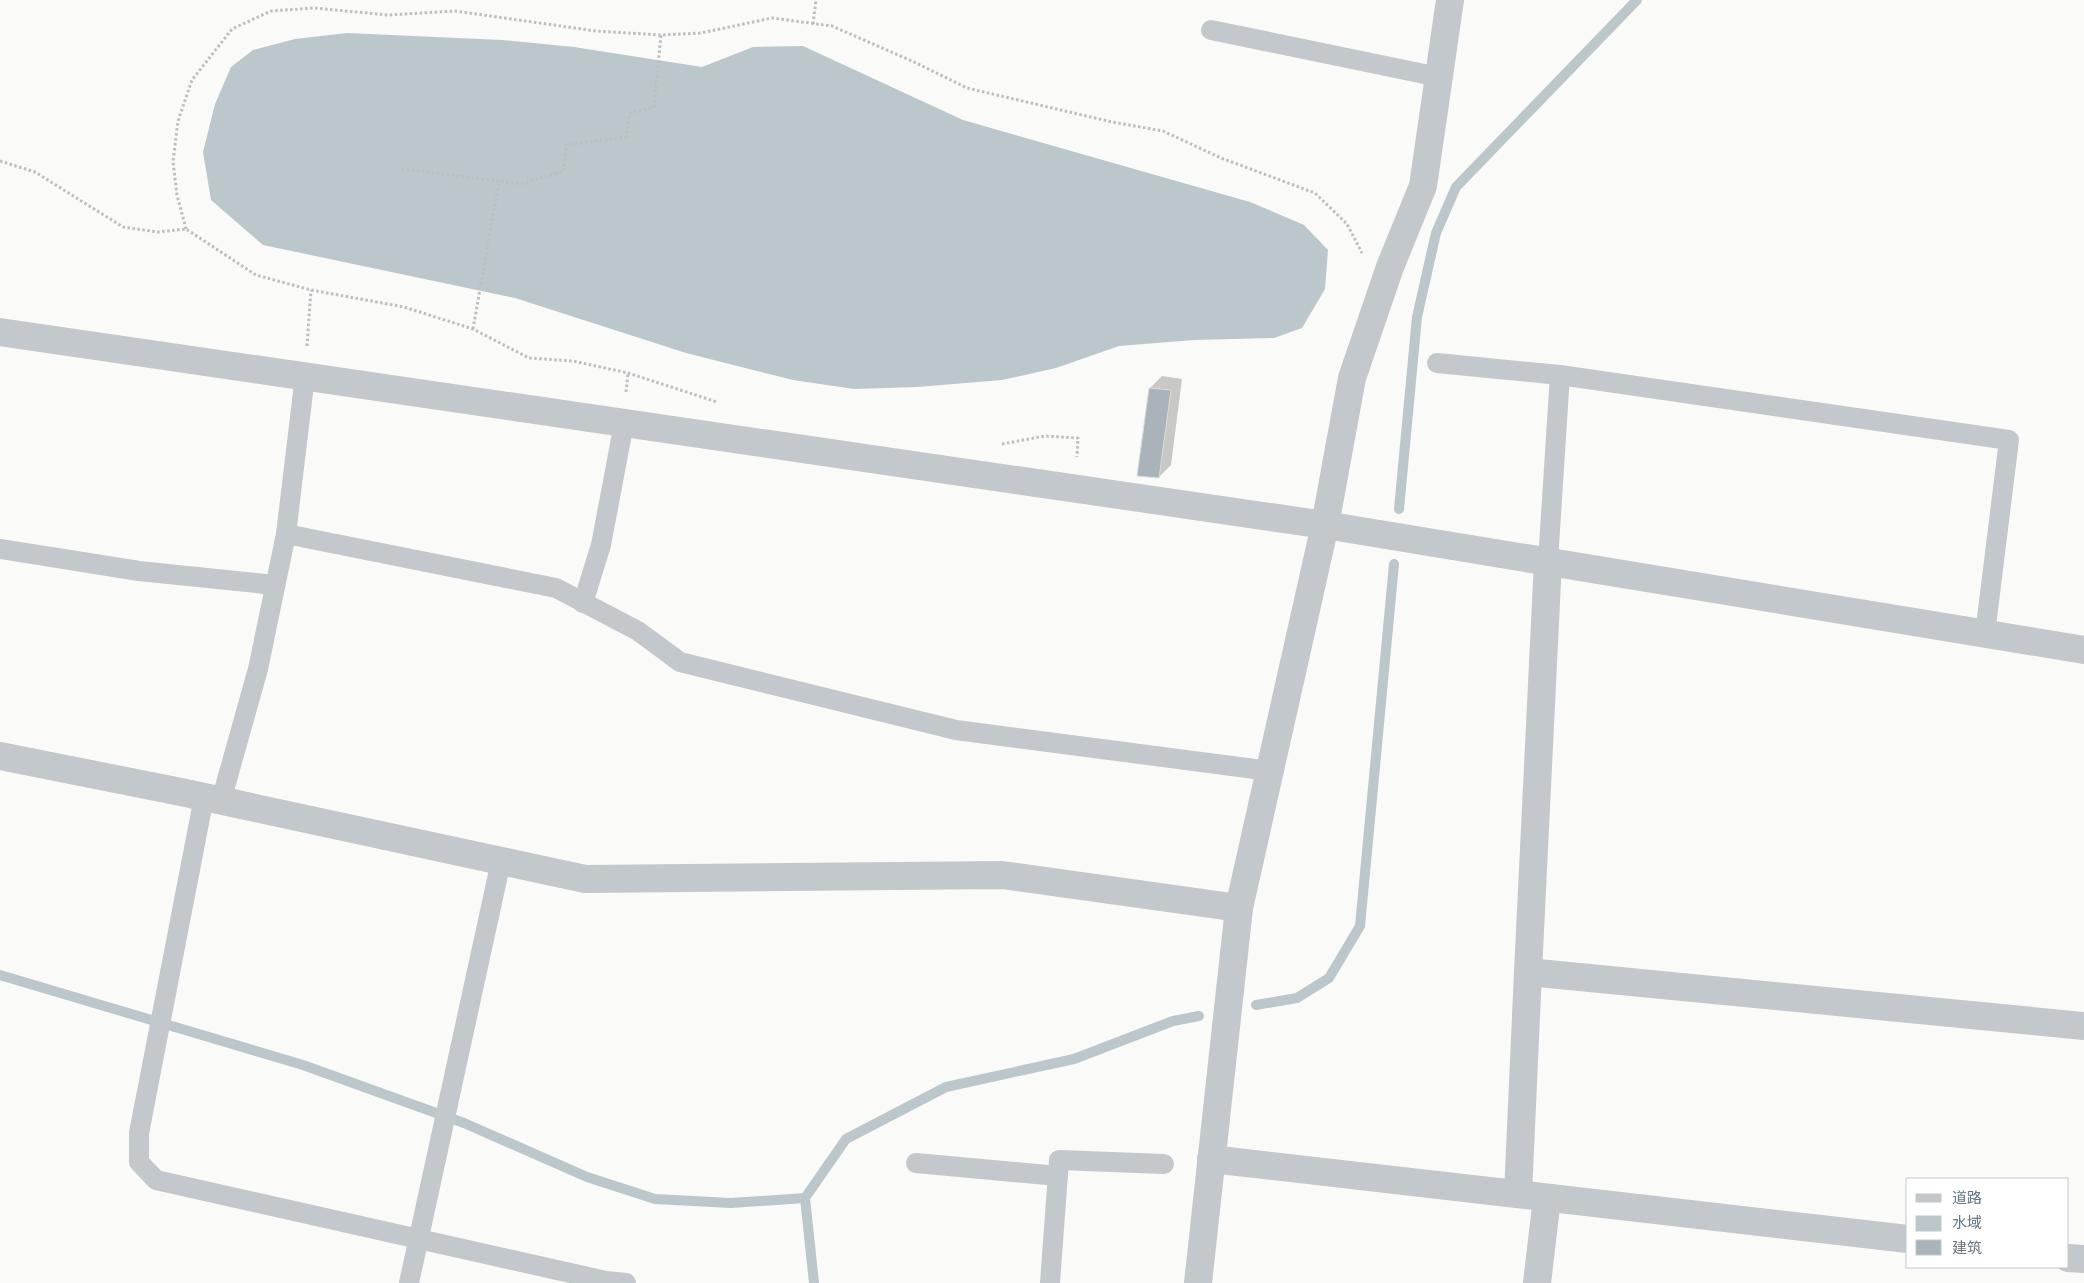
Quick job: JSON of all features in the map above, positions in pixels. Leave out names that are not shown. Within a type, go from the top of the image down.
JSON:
[{"type":"street","points":[[1198,1283],[1239,908],[1325,525],[1352,378],[1382,291],[1423,186],[1450,0]]},
{"type":"street","points":[[0,332],[1325,525],[2084,650]]},
{"type":"street","points":[[1518,1194],[1548,561]]},
{"type":"street","points":[[0,756],[586,879],[1002,875],[1239,908]]},
{"type":"street","points":[[1528,972],[2084,1026]]},
{"type":"street","points":[[1211,1159],[1906,1239]]},
{"type":"street","points":[[1537,1283],[1547,1198]]},
{"type":"street","points":[[2069,1258],[2084,1259]]},
{"type":"lane","points":[[1211,30],[1439,77]]},
{"type":"lane","points":[[1437,363],[1560,375],[2009,440],[1985,634]]},
{"type":"lane","points":[[1548,561],[1560,375]]},
{"type":"lane","points":[[305,376],[286,534],[258,669],[212,799],[163,1009],[139,1134],[139,1162],[156,1180],[613,1282]]},
{"type":"lane","points":[[583,603],[601,545],[624,422]]},
{"type":"lane","points":[[286,534],[556,588],[638,631],[680,662],[946,728],[1270,770]]},
{"type":"lane","points":[[0,549],[140,571],[275,585]]},
{"type":"lane","points":[[409,1283],[444,1131],[500,861]]},
{"type":"lane","points":[[1050,1283],[1059,1160],[1164,1164]]},
{"type":"lane","points":[[916,1163],[1058,1176]]},
{"type":"path","points":[[813,24],[816,0]]},
{"type":"path","points":[[186,229],[177,195],[173,162],[178,121],[192,80],[232,29],[270,11],[314,8],[388,15],[455,11],[596,31],[661,35],[701,33],[772,18],[832,26],[968,88],[1112,122],[1163,131],[1221,158],[1315,193],[1347,224],[1382,291]]},
{"type":"path","points":[[402,169],[521,184],[564,171],[566,146],[626,137],[630,113],[654,106],[661,35]]},
{"type":"path","points":[[0,161],[35,172],[123,227],[158,232],[186,229],[256,275],[311,290],[404,307],[473,329],[529,358],[573,361],[628,373],[723,404]]},
{"type":"path","points":[[473,329],[499,181]]},
{"type":"path","points":[[305,376],[311,290]]},
{"type":"path","points":[[994,443],[1004,444],[1044,436],[1078,438],[1075,488]]},
{"type":"water","points":[[347,33],[502,40],[574,47],[702,67],[753,47],[803,46],[963,120],[1250,202],[1304,225],[1328,250],[1325,289],[1302,328],[1274,338],[1194,340],[1119,346],[1056,368],[1002,380],[917,387],[854,389],[793,380],[686,353],[515,298],[263,245],[211,200],[203,152],[215,104],[231,67],[253,50],[295,39]]},
{"type":"building","points":[[1149,388],[1171,390],[1159,478],[1137,476]]},
{"type":"waterway","points":[[1399,509],[1417,317],[1436,233],[1456,187],[1637,0]]},
{"type":"waterway","points":[[1256,1005],[1297,998],[1329,978],[1360,926],[1394,564]]},
{"type":"waterway","points":[[0,975],[303,1065],[464,1123],[587,1177],[655,1199],[731,1203],[805,1198]]},
{"type":"waterway","points":[[814,1283],[805,1198],[846,1139],[946,1087],[1074,1059],[1173,1021],[1199,1016]]}]
